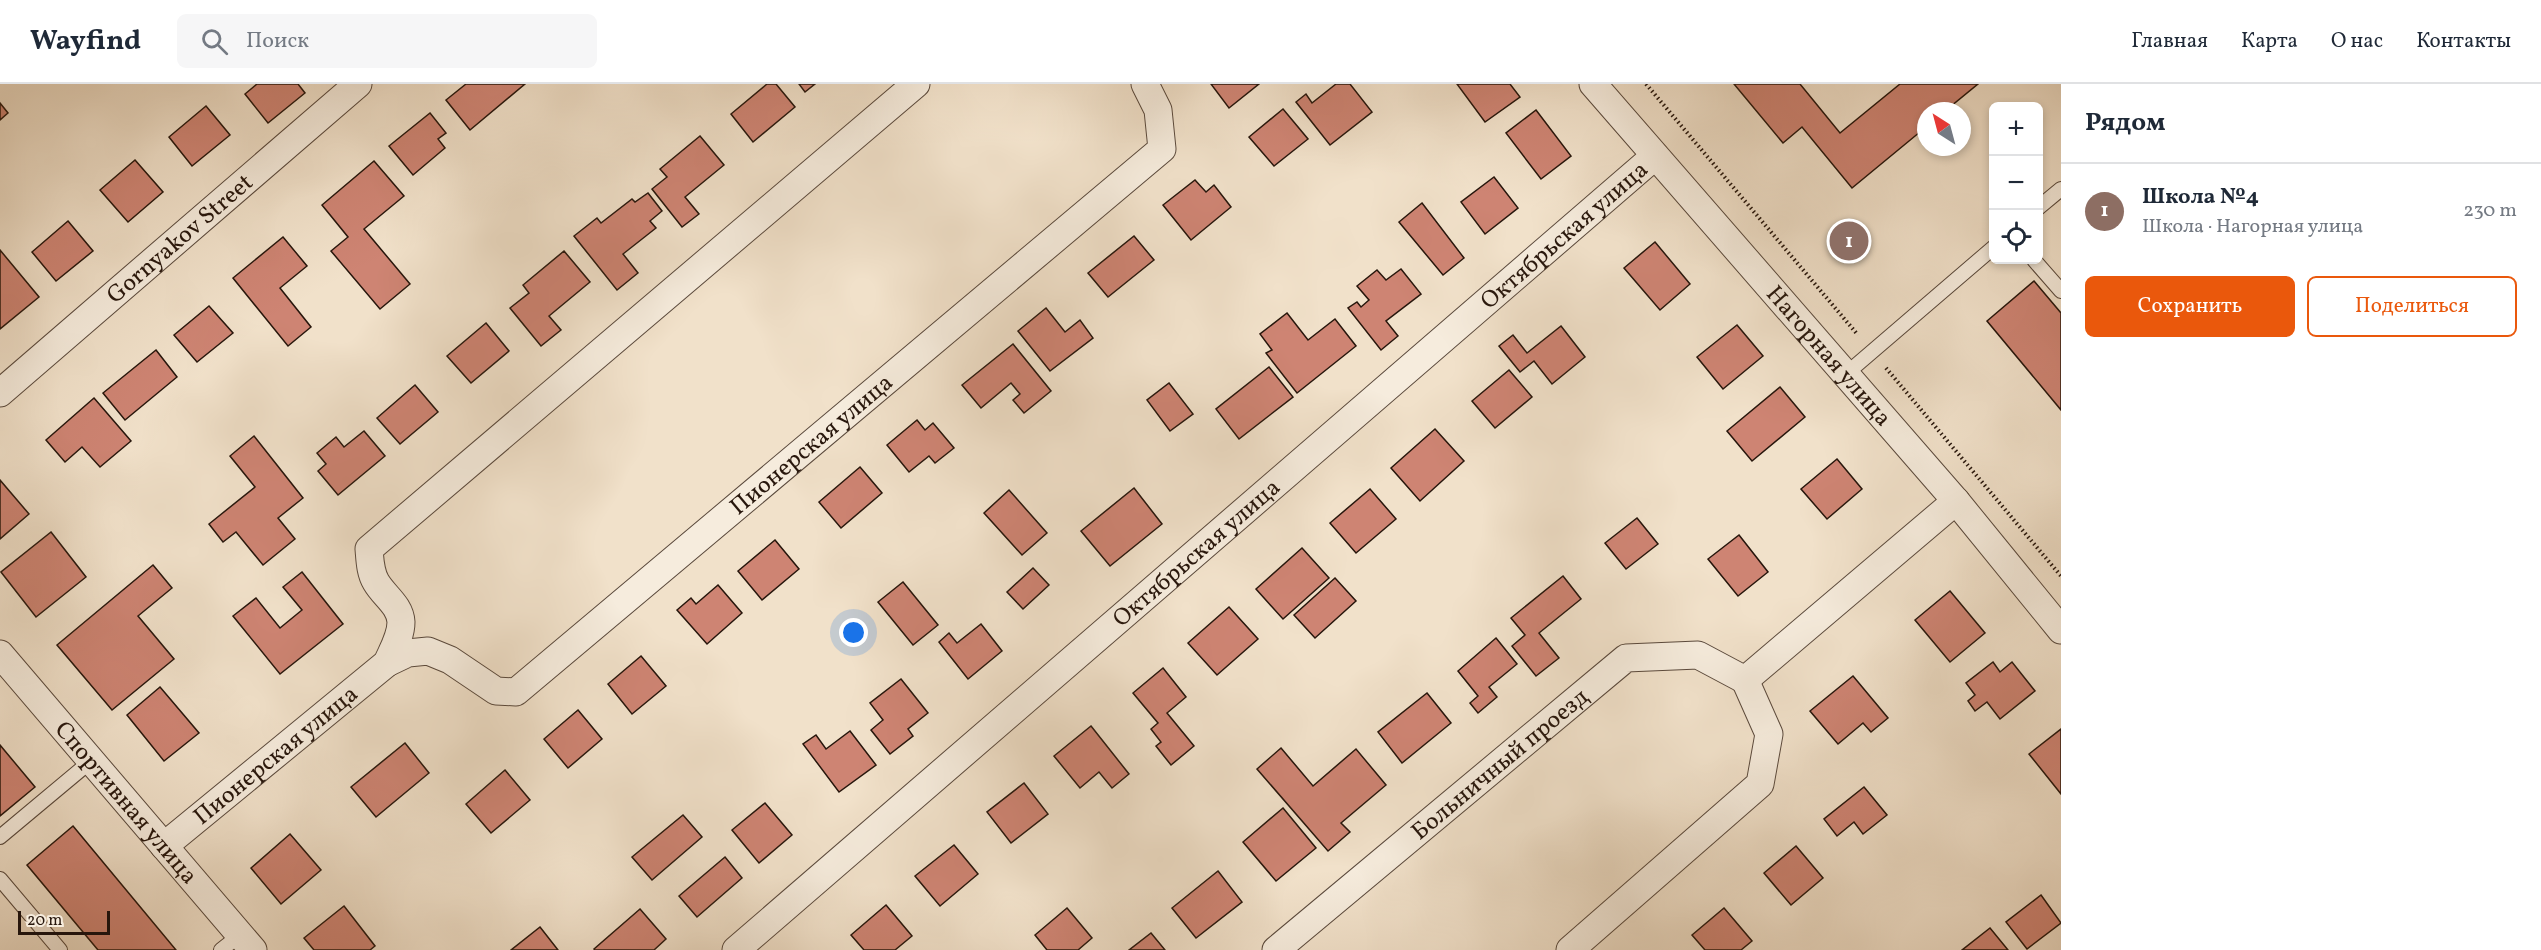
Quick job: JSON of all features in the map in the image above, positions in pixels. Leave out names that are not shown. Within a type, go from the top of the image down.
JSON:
[{"type":"street","name":"Gornyakov Street","points":[[0,393],[358,84]]},
{"type":"street","name":"Пионерская улица","points":[[387,663],[399,636],[401,621],[393,602],[376,582],[370,564],[369,549],[916,84]]},
{"type":"street","name":"Пионерская улица","points":[[164,846],[387,663],[408,653],[428,651],[450,660],[496,690],[516,692],[1162,149],[1158,110],[1145,84]]},
{"type":"street","name":"Нагорная улица","points":[[1593,84],[1956,501],[2061,630]]},
{"type":"street","name":"Октябрьская улица","points":[[736,950],[1655,156]]},
{"type":"street","points":[[1570,950],[1760,783],[1769,734],[1745,680],[1956,501]]},
{"type":"street","name":"Спортивная улица","points":[[0,654],[164,846],[238,945]]},
{"type":"street","name":"Больничный проезд","points":[[1276,950],[1626,658],[1698,655],[1745,680]]},
{"type":"lane","points":[[2043,204],[2061,189]]},
{"type":"lane","points":[[1846,374],[1989,251]]},
{"type":"lane","points":[[2037,264],[2061,291]]},
{"type":"lane","points":[[0,837],[91,761]]},
{"type":"lane","points":[[0,879],[60,950]]},
{"type":"path","points":[[1646,84],[2061,576]]},
{"type":"building","points":[[257,84],[298,84],[305,93],[268,123],[245,94]]},
{"type":"building","points":[[466,84],[525,84],[470,130],[446,100]]},
{"type":"building","points":[[767,84],[776,84],[795,107],[753,142],[731,114]]},
{"type":"building","points":[[799,84],[815,84],[805,92]]},
{"type":"building","points":[[1211,84],[1259,84],[1229,108]]},
{"type":"building","points":[[1336,84],[1350,84],[1372,112],[1330,145],[1296,102],[1306,94],[1312,103]]},
{"type":"building","points":[[1457,84],[1510,84],[1520,97],[1485,122]]},
{"type":"building","points":[[1734,84],[1800,84],[1840,133],[1900,84],[1978,84],[1956,102],[1917,102],[1917,134],[1852,188],[1802,127],[1783,143]]},
{"type":"building","points":[[0,103],[8,113],[0,120]]},
{"type":"building","points":[[206,106],[230,135],[192,166],[169,137]]},
{"type":"building","points":[[1283,109],[1308,139],[1274,166],[1249,137]]},
{"type":"building","points":[[1536,110],[1571,156],[1541,179],[1506,133]]},
{"type":"building","points":[[430,113],[446,133],[438,139],[445,148],[413,175],[389,146]]},
{"type":"building","points":[[700,136],[724,165],[685,197],[699,214],[682,227],[652,189],[667,177],[660,169]]},
{"type":"building","points":[[135,160],[163,192],[128,222],[100,190]]},
{"type":"building","points":[[374,161],[404,196],[364,229],[410,284],[380,309],[331,251],[348,237],[322,205]]},
{"type":"building","points":[[1494,177],[1518,208],[1485,234],[1461,202]]},
{"type":"building","points":[[1195,180],[1206,192],[1214,185],[1231,207],[1191,240],[1163,205]]},
{"type":"building","points":[[648,193],[662,211],[650,221],[656,228],[623,254],[638,273],[617,290],[574,236],[597,218],[601,223],[632,199],[635,202]]},
{"type":"building","points":[[1422,203],[1464,258],[1443,275],[1399,222]]},
{"type":"building","points":[[68,221],[93,251],[56,281],[32,252]]},
{"type":"building","points":[[1134,236],[1154,260],[1108,297],[1088,273]]},
{"type":"building","points":[[283,237],[307,266],[280,288],[311,327],[288,346],[233,278]]},
{"type":"building","points":[[1655,242],[1690,284],[1660,310],[1624,268]]},
{"type":"building","points":[[0,250],[39,297],[0,329]]},
{"type":"building","points":[[564,251],[590,282],[549,316],[561,330],[541,346],[510,308],[529,293],[523,285]]},
{"type":"building","points":[[1401,269],[1421,294],[1386,321],[1398,336],[1381,350],[1348,308],[1357,302],[1361,307],[1369,300],[1357,286],[1377,270],[1386,280]]},
{"type":"building","points":[[2034,281],[2061,313],[2061,410],[1987,321]]},
{"type":"building","points":[[209,306],[233,333],[197,362],[174,335]]},
{"type":"building","points":[[1046,308],[1065,332],[1080,320],[1093,338],[1050,371],[1018,331]]},
{"type":"building","points":[[1287,313],[1308,340],[1335,319],[1356,346],[1297,393],[1266,353],[1272,350],[1260,334]]},
{"type":"building","points":[[486,323],[509,351],[471,383],[447,356]]},
{"type":"building","points":[[1737,325],[1763,356],[1723,389],[1697,357]]},
{"type":"building","points":[[1561,326],[1585,357],[1552,384],[1534,361],[1520,372],[1499,346],[1513,335],[1527,353]]},
{"type":"building","points":[[1013,344],[1051,391],[1024,413],[1013,400],[1020,394],[1011,383],[981,408],[962,385]]},
{"type":"building","points":[[156,350],[177,377],[125,420],[103,393]]},
{"type":"building","points":[[1269,367],[1293,397],[1239,439],[1216,409]]},
{"type":"building","points":[[1509,370],[1532,397],[1495,428],[1472,401]]},
{"type":"building","points":[[1169,383],[1193,414],[1170,431],[1147,400]]},
{"type":"building","points":[[415,385],[438,412],[400,444],[377,418]]},
{"type":"building","points":[[1780,387],[1805,417],[1752,461],[1727,431]]},
{"type":"building","points":[[94,398],[131,441],[100,467],[82,447],[65,462],[46,440]]},
{"type":"building","points":[[917,420],[925,430],[933,423],[954,448],[935,463],[929,456],[909,472],[887,445]]},
{"type":"building","points":[[1435,429],[1464,461],[1420,501],[1391,468]]},
{"type":"building","points":[[364,431],[385,456],[338,495],[318,471],[326,464],[317,453],[336,437],[344,447]]},
{"type":"building","points":[[254,436],[303,498],[278,518],[295,539],[263,565],[236,532],[223,542],[209,524],[255,487],[230,456]]},
{"type":"building","points":[[1837,459],[1862,489],[1827,519],[1801,489]]},
{"type":"building","points":[[860,467],[882,493],[841,528],[819,502]]},
{"type":"building","points":[[0,480],[29,514],[0,539]]},
{"type":"building","points":[[1134,488],[1162,524],[1110,566],[1081,531]]},
{"type":"building","points":[[1370,489],[1396,519],[1356,553],[1330,523]]},
{"type":"building","points":[[1009,490],[1047,533],[1022,555],[984,513]]},
{"type":"building","points":[[1637,518],[1658,544],[1626,569],[1605,543]]},
{"type":"building","points":[[51,532],[86,577],[36,617],[1,572]]},
{"type":"building","points":[[1739,535],[1768,572],[1738,596],[1708,559]]},
{"type":"building","points":[[775,540],[799,569],[762,600],[738,571]]},
{"type":"building","points":[[1302,548],[1329,578],[1283,619],[1256,589]]},
{"type":"building","points":[[153,565],[172,588],[138,616],[174,659],[112,710],[57,645]]},
{"type":"building","points":[[1033,568],[1049,585],[1023,609],[1007,592]]},
{"type":"building","points":[[302,572],[343,624],[280,674],[233,616],[256,598],[280,628],[302,610],[283,587]]},
{"type":"building","points":[[1563,576],[1581,599],[1539,633],[1559,658],[1536,676],[1512,646],[1525,635],[1511,618]]},
{"type":"building","points":[[1335,578],[1356,601],[1315,638],[1294,615]]},
{"type":"building","points":[[903,582],[938,625],[913,645],[878,602]]},
{"type":"building","points":[[718,585],[742,613],[707,644],[677,610],[691,598],[696,604]]},
{"type":"building","points":[[1950,591],[1985,633],[1950,662],[1915,620]]},
{"type":"building","points":[[1229,607],[1258,639],[1217,675],[1188,643]]},
{"type":"building","points":[[981,624],[1002,651],[968,679],[939,642],[949,633],[957,643]]},
{"type":"building","points":[[1496,638],[1517,664],[1489,687],[1497,697],[1478,713],[1470,703],[1478,696],[1458,671]]},
{"type":"building","points":[[641,656],[666,686],[632,714],[608,684]]},
{"type":"building","points":[[1993,662],[2000,672],[2012,662],[2035,691],[2000,719],[1987,702],[1975,711],[1968,701],[1975,695],[1966,683]]},
{"type":"building","points":[[1163,668],[1186,697],[1167,713],[1194,746],[1171,765],[1156,746],[1161,742],[1151,729],[1158,723],[1133,693]]},
{"type":"building","points":[[1853,676],[1888,718],[1871,732],[1863,723],[1838,744],[1810,711]]},
{"type":"building","points":[[901,679],[928,713],[908,729],[913,736],[890,754],[871,730],[883,720],[870,703]]},
{"type":"building","points":[[160,687],[199,733],[164,761],[127,715]]},
{"type":"building","points":[[1427,693],[1451,723],[1402,763],[1378,732]]},
{"type":"building","points":[[578,710],[602,739],[568,768],[544,739]]},
{"type":"building","points":[[1091,726],[1129,774],[1112,788],[1099,772],[1080,788],[1054,756]]},
{"type":"building","points":[[2061,729],[2061,794],[2029,754]]},
{"type":"building","points":[[850,731],[876,765],[839,792],[803,744],[816,735],[826,749]]},
{"type":"building","points":[[405,743],[429,773],[376,817],[351,787]]},
{"type":"building","points":[[0,745],[35,787],[0,816]]},
{"type":"building","points":[[1281,748],[1313,786],[1356,749],[1386,785],[1341,823],[1350,832],[1328,851],[1257,769]]},
{"type":"building","points":[[505,770],[530,800],[491,833],[466,804]]},
{"type":"building","points":[[1024,783],[1048,814],[1011,843],[987,812]]},
{"type":"building","points":[[1864,787],[1887,815],[1863,834],[1854,822],[1837,836],[1824,819]]},
{"type":"building","points":[[765,803],[792,835],[759,863],[732,830]]},
{"type":"building","points":[[1283,808],[1316,848],[1276,881],[1243,842]]},
{"type":"building","points":[[683,815],[702,837],[652,880],[632,857]]},
{"type":"building","points":[[73,826],[176,950],[98,950],[27,865]]},
{"type":"building","points":[[290,834],[321,870],[281,904],[251,868]]},
{"type":"building","points":[[954,845],[978,874],[940,906],[915,876]]},
{"type":"building","points":[[1796,846],[1823,878],[1791,905],[1764,873]]},
{"type":"building","points":[[725,857],[742,878],[697,917],[679,896]]},
{"type":"building","points":[[1218,871],[1242,902],[1196,938],[1172,908]]},
{"type":"building","points":[[2041,895],[2061,923],[2027,949],[2006,922]]},
{"type":"building","points":[[886,905],[912,936],[895,950],[864,950],[851,935]]},
{"type":"building","points":[[344,906],[375,946],[370,950],[314,950],[304,938]]},
{"type":"building","points":[[1067,908],[1092,938],[1078,950],[1047,950],[1035,935]]},
{"type":"building","points":[[1724,908],[1752,941],[1741,950],[1705,950],[1692,935]]},
{"type":"building","points":[[640,909],[666,939],[654,950],[594,949]]},
{"type":"building","points":[[540,927],[558,950],[511,950]]},
{"type":"building","points":[[1990,928],[2008,950],[1962,950]]},
{"type":"building","points":[[1151,933],[1165,950],[1129,950]]},
{"type":"place","name":"Школа №4","points":[[1849,241]]}]
